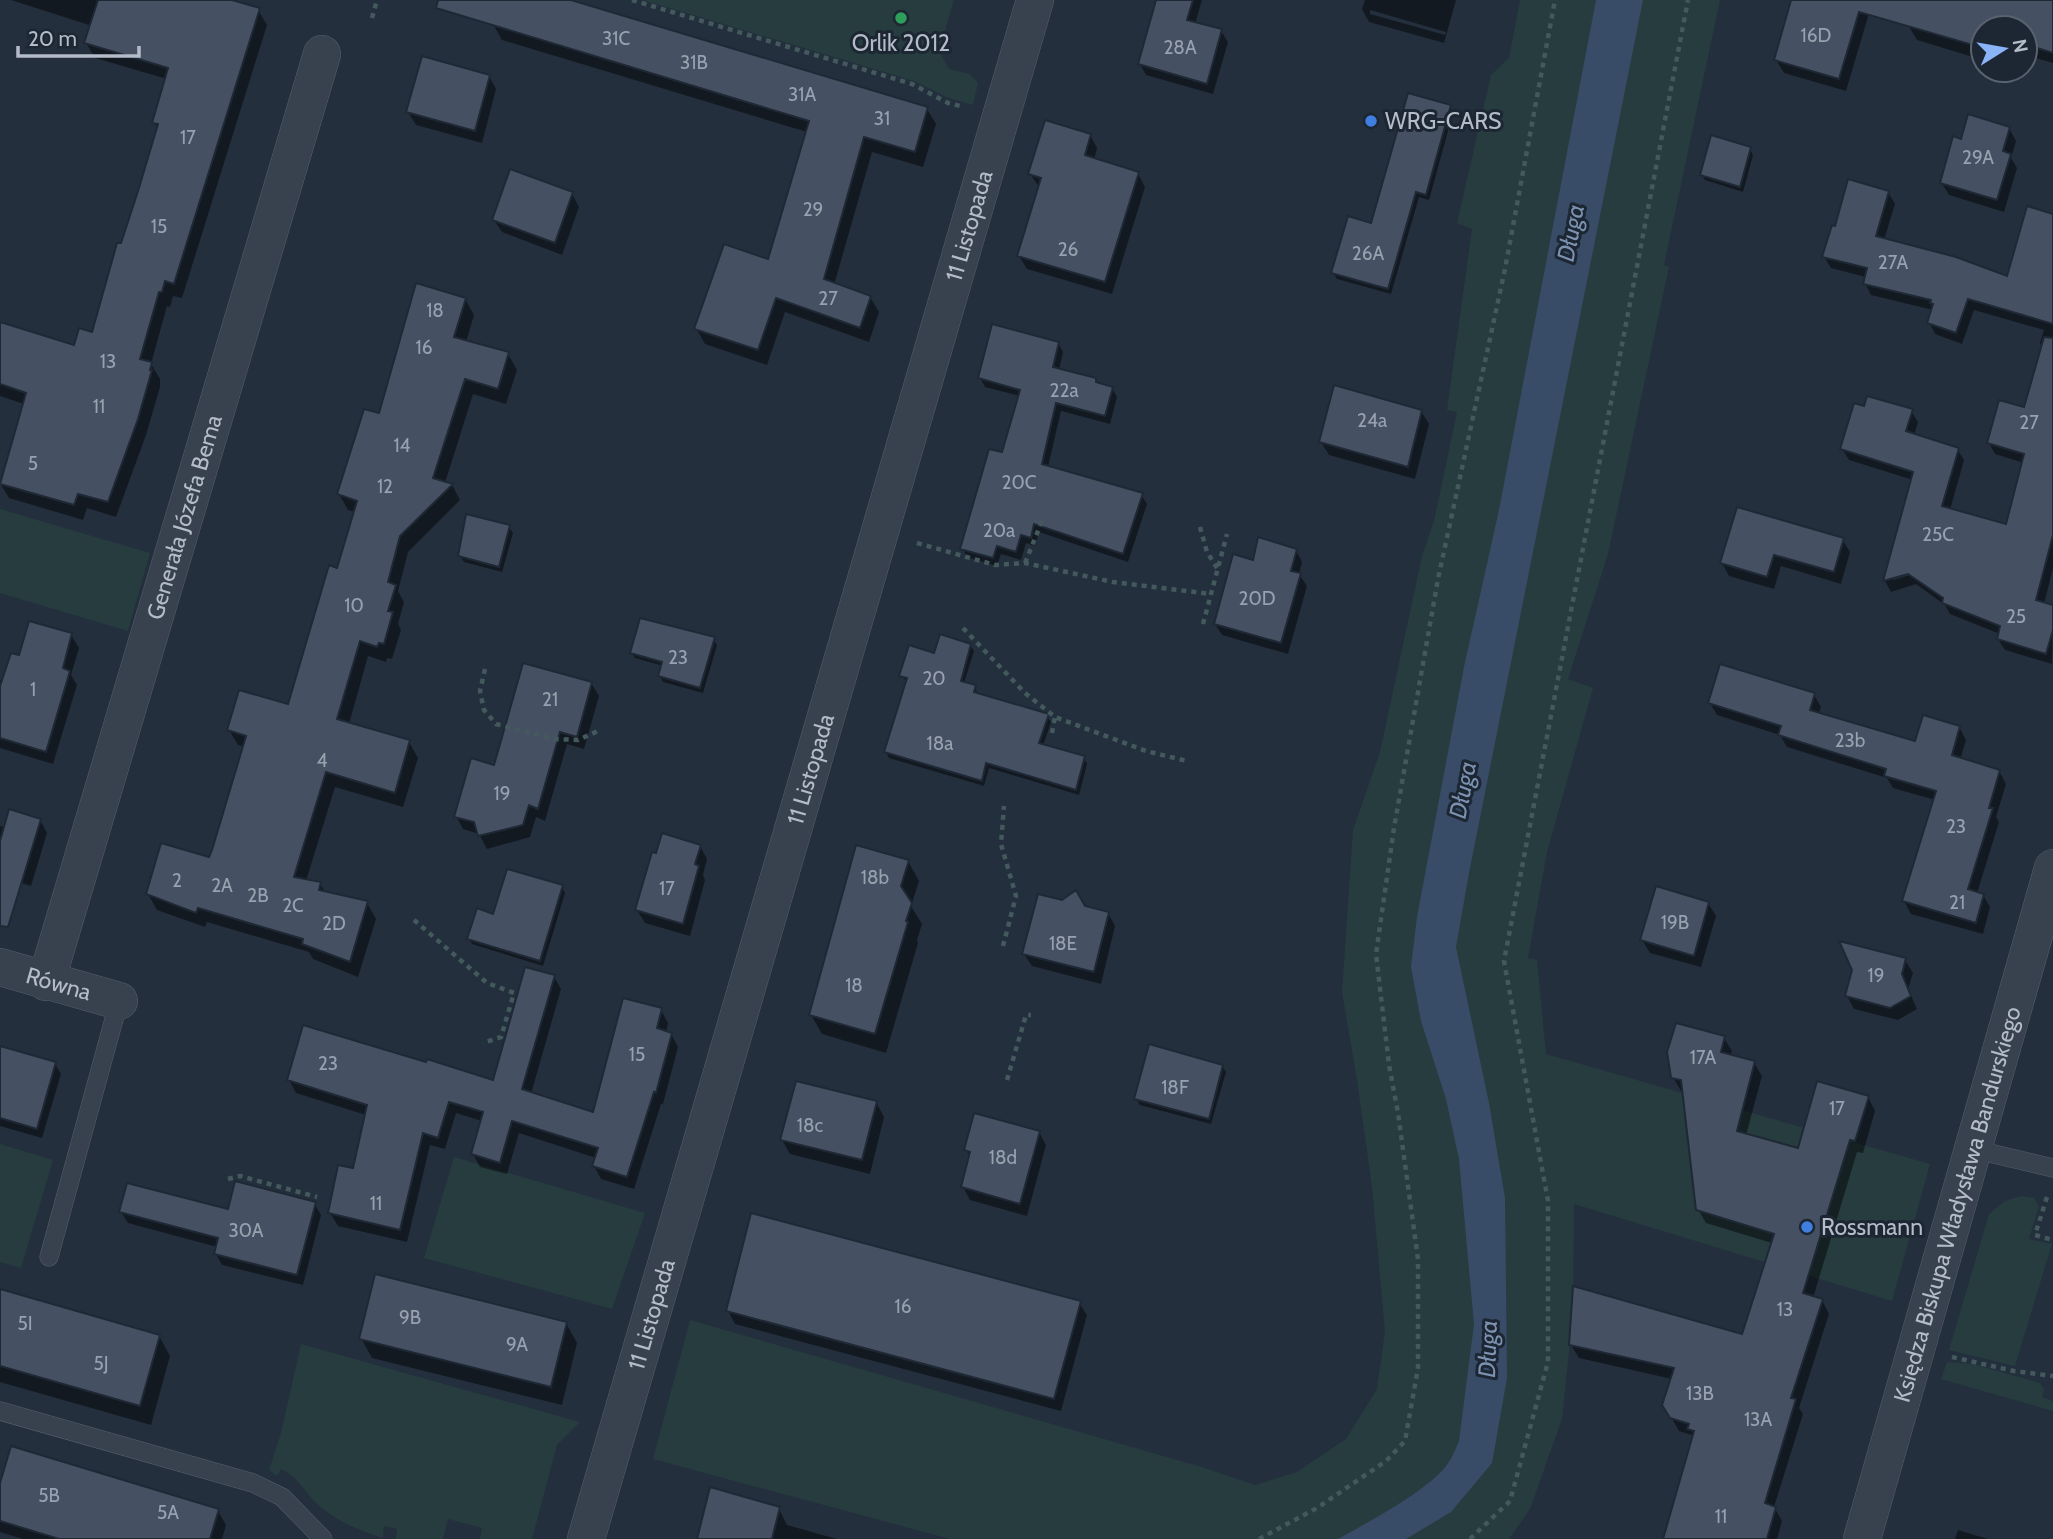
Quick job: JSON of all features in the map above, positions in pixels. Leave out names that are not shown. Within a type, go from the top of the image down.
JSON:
[{"type":"street","name":"11 Listopada","points":[[586,1539],[1035,0]]},
{"type":"street","name":"Generała Józefa Bema","points":[[46,982],[322,54]]},
{"type":"street","name":"Księdza Biskupa Władysława Bandurskiego","points":[[1862,1539],[2051,882]]},
{"type":"street","name":"Równa","points":[[0,967],[119,1001]]},
{"type":"lane","points":[[49,1257],[119,1001]]},
{"type":"lane","points":[[1973,1149],[2053,1168]]},
{"type":"lane","points":[[0,1411],[253,1483],[282,1497],[323,1539]]},
{"type":"path","points":[[372,18],[377,0]]},
{"type":"path","points":[[632,0],[912,84],[948,103]]},
{"type":"path","points":[[1259,1539],[1317,1508],[1386,1461],[1405,1441],[1418,1368],[1418,1259],[1389,1065],[1376,954],[1394,828],[1438,579],[1505,269],[1555,0]]},
{"type":"path","points":[[1469,1539],[1510,1501],[1548,1362],[1548,1200],[1504,961],[1688,0]]},
{"type":"path","points":[[1026,563],[1042,521]]},
{"type":"path","points":[[1200,527],[1207,552],[1217,569]]},
{"type":"path","points":[[1203,624],[1227,534]]},
{"type":"path","points":[[913,542],[995,565],[1026,563],[1113,583],[1211,594]]},
{"type":"path","points":[[963,628],[1025,693],[1055,717],[1146,751],[1186,761]]},
{"type":"path","points":[[485,669],[480,691],[484,710],[496,724],[555,739],[578,740],[598,731]]},
{"type":"path","points":[[1052,733],[1055,717]]},
{"type":"path","points":[[1003,946],[1016,896],[1002,844],[1004,806]]},
{"type":"path","points":[[414,920],[487,983],[514,993],[501,1037],[483,1043]]},
{"type":"path","points":[[1007,1080],[1026,1014],[1031,1015]]},
{"type":"path","points":[[228,1179],[240,1176],[317,1197]]},
{"type":"path","points":[[2037,1192],[2047,1194],[2035,1235],[2053,1240]]},
{"type":"path","points":[[1948,1356],[2014,1371],[2053,1376]]},
{"type":"green space","points":[[643,0],[954,0],[939,51],[949,69],[970,74],[978,83],[973,105],[949,98],[914,81]]},
{"type":"green space","points":[[1520,0],[1720,0],[1664,265],[1669,267],[1608,554],[1568,679],[1593,688],[1547,852],[1528,958],[1537,960],[1546,1054],[1930,1164],[1892,1301],[1574,1204],[1573,1313],[1562,1419],[1530,1509],[1509,1539],[950,1539],[653,1459],[690,1320],[1205,1468],[1255,1485],[1297,1472],[1346,1439],[1377,1389],[1385,1331],[1372,1187],[1342,992],[1353,830],[1380,752],[1422,556],[1434,521],[1457,412],[1447,410],[1472,229],[1457,223],[1491,75],[1509,58]]},
{"type":"green space","points":[[0,509],[150,553],[128,631],[0,593]]},
{"type":"green space","points":[[0,1144],[53,1160],[21,1268],[0,1262]]},
{"type":"green space","points":[[454,1157],[645,1213],[612,1309],[424,1258]]},
{"type":"green space","points":[[2021,1196],[2034,1198],[2039,1206],[2029,1239],[2052,1244],[2015,1366],[1949,1350],[1989,1214],[2005,1201]]},
{"type":"green space","points":[[301,1344],[580,1422],[557,1445],[532,1539],[480,1539],[482,1528],[448,1519],[443,1539],[396,1539],[397,1529],[384,1526],[383,1538],[339,1520],[316,1503],[296,1479],[281,1469],[277,1476],[269,1470],[281,1433]]},
{"type":"green space","points":[[1947,1362],[1973,1364],[2040,1383],[2044,1389],[2042,1397],[2053,1401],[2053,1411],[1941,1379]]},
{"type":"water","name":"Długa","points":[[1596,0],[1643,0],[1456,947],[1489,1103],[1505,1198],[1507,1378],[1492,1463],[1451,1512],[1406,1539],[1338,1539],[1428,1483],[1446,1467],[1459,1441],[1474,1324],[1459,1159],[1446,1099],[1421,1021],[1411,967],[1417,917],[1464,667],[1499,510]]},
{"type":"building","points":[[98,0],[232,0],[260,8],[174,284],[165,281],[162,292],[159,292],[140,359],[152,362],[152,370],[138,419],[108,502],[78,494],[74,505],[0,484],[26,393],[0,384],[0,322],[74,345],[79,328],[92,332],[117,243],[121,243],[138,191],[158,124],[152,123],[168,68],[84,43]]},
{"type":"building","points":[[438,0],[571,0],[928,107],[915,152],[864,137],[824,279],[871,296],[860,328],[776,298],[758,350],[694,329],[724,244],[768,259],[809,121],[436,8]]},
{"type":"building","points":[[1156,0],[1193,0],[1187,20],[1222,29],[1207,84],[1138,64]]},
{"type":"building","points":[[1791,0],[2053,0],[2053,53],[2039,48],[2039,14],[1969,14],[1969,44],[1859,12],[1839,79],[1774,60]]},
{"type":"building","points":[[422,56],[490,75],[475,131],[406,112]]},
{"type":"building","points":[[1408,93],[1451,105],[1426,195],[1416,192],[1388,289],[1331,273],[1348,216],[1371,223]]},
{"type":"building","points":[[1968,114],[2010,127],[2003,151],[2011,154],[1997,200],[1940,183],[1953,136],[1961,139]]},
{"type":"building","points":[[1045,120],[1091,134],[1085,155],[1139,172],[1105,282],[1017,256],[1041,178],[1028,174]]},
{"type":"building","points":[[1711,135],[1751,147],[1740,187],[1700,175]]},
{"type":"building","points":[[510,169],[573,192],[555,243],[492,220]]},
{"type":"building","points":[[1848,179],[1889,191],[1876,236],[1956,257],[2007,276],[2027,206],[2053,214],[2053,324],[1968,299],[1956,333],[1927,323],[1933,304],[1930,303],[1931,300],[1863,284],[1867,268],[1822,257],[1832,225],[1835,226]]},
{"type":"building","points":[[416,283],[466,298],[454,337],[509,352],[498,389],[465,379],[433,478],[453,484],[400,536],[388,582],[396,585],[388,611],[393,612],[384,644],[379,643],[377,647],[360,641],[337,719],[410,740],[395,793],[326,772],[294,877],[321,882],[319,890],[368,901],[350,962],[302,944],[303,939],[198,908],[196,913],[146,894],[161,843],[209,857],[246,736],[227,730],[239,690],[288,704],[329,565],[337,568],[357,501],[337,494],[364,409],[379,413]]},
{"type":"building","points":[[992,324],[1059,342],[1053,367],[1096,378],[1096,382],[1113,387],[1105,416],[1056,403],[1042,464],[1143,493],[1123,554],[1034,524],[1031,538],[1021,535],[1016,552],[997,546],[993,558],[960,549],[989,449],[1002,452],[1020,390],[978,378]]},
{"type":"building","points":[[2044,337],[2053,338],[2053,535],[2036,600],[2053,605],[2053,630],[2046,654],[1997,639],[2000,626],[1942,603],[1943,598],[1908,574],[1883,581],[1913,472],[1840,449],[1854,403],[1864,406],[1867,396],[1913,409],[1906,431],[1959,448],[1942,506],[2006,524],[2024,454],[1987,443],[1999,400],[2024,407]]},
{"type":"building","points":[[1334,385],[1422,410],[1408,467],[1319,442]]},
{"type":"building","points":[[1737,507],[1844,538],[1834,572],[1774,555],[1767,577],[1720,563]]},
{"type":"building","points":[[466,514],[510,525],[499,567],[458,556]]},
{"type":"building","points":[[1258,537],[1297,549],[1291,571],[1301,573],[1281,643],[1214,624],[1233,554],[1253,560]]},
{"type":"building","points":[[640,618],[715,637],[700,688],[658,676],[662,662],[630,653]]},
{"type":"building","points":[[29,621],[72,633],[63,668],[70,671],[46,752],[0,738],[0,686],[11,653],[19,655]]},
{"type":"building","points":[[940,634],[971,644],[961,681],[976,685],[974,692],[1049,714],[1039,743],[1085,756],[1076,790],[986,763],[982,781],[884,752],[907,678],[899,676],[909,645],[934,653]]},
{"type":"building","points":[[523,663],[592,682],[577,737],[560,732],[538,809],[529,805],[523,825],[478,836],[474,822],[454,817],[471,758],[494,765]]},
{"type":"building","points":[[1720,664],[1815,693],[1810,710],[1915,741],[1923,715],[1960,726],[1952,755],[2000,770],[1989,808],[1993,808],[1968,889],[1984,894],[1976,923],[1902,901],[1936,791],[1884,776],[1886,769],[1778,735],[1781,726],[1708,703]]},
{"type":"building","points":[[9,809],[41,819],[8,927],[0,926],[0,841]]},
{"type":"building","points":[[662,833],[701,845],[695,864],[699,866],[683,924],[635,910],[652,852],[656,853]]},
{"type":"building","points":[[856,845],[909,860],[901,886],[912,903],[875,1034],[809,1015]]},
{"type":"building","points":[[507,869],[563,885],[540,961],[467,939],[477,908],[493,914]]},
{"type":"building","points":[[1656,886],[1709,902],[1694,956],[1640,940]]},
{"type":"building","points":[[1076,890],[1085,906],[1109,912],[1094,972],[1022,954],[1038,894],[1062,900]]},
{"type":"building","points":[[1839,941],[1906,958],[1902,974],[1911,996],[1890,1008],[1845,996],[1852,970]]},
{"type":"building","points":[[525,967],[555,975],[522,1089],[593,1112],[623,998],[662,1008],[657,1028],[672,1033],[656,1093],[654,1092],[627,1177],[592,1166],[598,1148],[512,1121],[500,1163],[471,1154],[483,1112],[449,1102],[438,1138],[423,1133],[400,1230],[328,1213],[338,1165],[353,1168],[367,1105],[287,1080],[303,1025],[493,1080]]},
{"type":"building","points":[[1676,1023],[1725,1036],[1721,1052],[1755,1061],[1737,1131],[1798,1148],[1817,1081],[1869,1096],[1855,1141],[1850,1140],[1803,1293],[1823,1299],[1791,1398],[1796,1399],[1765,1503],[1776,1507],[1767,1539],[1663,1539],[1694,1431],[1687,1429],[1689,1424],[1670,1418],[1662,1405],[1674,1368],[1569,1345],[1573,1286],[1742,1334],[1774,1234],[1696,1210],[1681,1080],[1671,1078],[1667,1052]]},
{"type":"building","points":[[1149,1044],[1223,1065],[1209,1119],[1134,1099]]},
{"type":"building","points":[[0,1046],[56,1062],[37,1129],[0,1118]]},
{"type":"building","points":[[796,1081],[877,1101],[862,1160],[780,1140]]},
{"type":"building","points":[[974,1113],[1040,1131],[1020,1204],[961,1187],[970,1152],[964,1150]]},
{"type":"building","points":[[235,1181],[316,1202],[297,1275],[214,1254],[218,1238],[119,1212],[127,1183],[228,1209]]},
{"type":"building","points":[[751,1213],[1081,1301],[1054,1399],[726,1311]]},
{"type":"building","points":[[375,1274],[567,1322],[551,1387],[359,1339]]},
{"type":"building","points":[[0,1289],[160,1335],[140,1406],[0,1366]]},
{"type":"building","points":[[11,1446],[219,1509],[210,1539],[59,1539],[0,1521],[0,1483]]},
{"type":"building","points":[[710,1487],[780,1507],[772,1539],[697,1539]]},
{"type":"place","name":"Orlik 2012","points":[[901,18]]},
{"type":"place","name":"WRG-CARS","points":[[1371,121]]},
{"type":"place","name":"Rossmann","points":[[1807,1227]]}]
